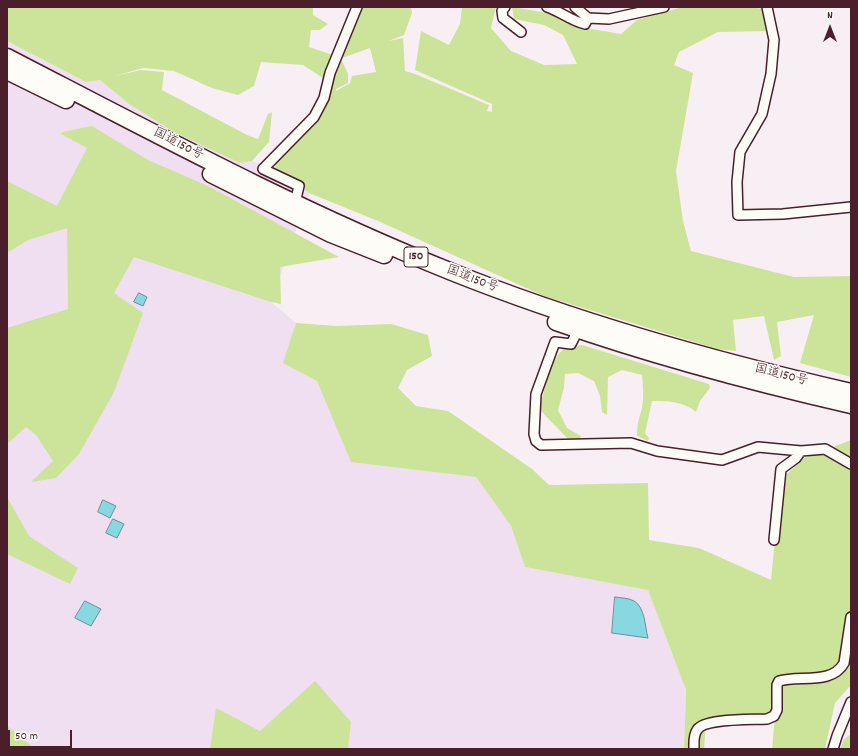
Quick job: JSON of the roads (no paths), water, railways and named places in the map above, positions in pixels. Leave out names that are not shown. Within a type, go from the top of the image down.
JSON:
[{"type":"highway","name":"国道150号","points":[[7,57],[226,170],[295,203],[452,272],[534,303],[605,327],[695,354],[851,392]]},
{"type":"highway","name":"国道150号","points":[[7,71],[331,234],[469,290],[603,339],[721,374],[851,405]]},
{"type":"street","points":[[295,203],[299,186],[263,169],[314,118],[324,98],[330,73],[357,7]]},
{"type":"street","points":[[505,7],[502,11],[503,18],[521,32]]},
{"type":"street","points":[[547,7],[558,10],[576,22],[585,24],[588,18]]},
{"type":"street","points":[[575,7],[588,18],[609,19],[664,7]]},
{"type":"street","points":[[767,7],[774,40],[771,74],[762,114],[740,152],[737,182],[738,216],[783,214],[851,207]]},
{"type":"street","points":[[578,330],[571,344],[555,342],[536,394],[534,434],[536,441],[541,445],[631,443],[657,451],[722,460],[758,447],[801,451],[825,449],[851,464]]},
{"type":"street","points":[[774,540],[780,469],[796,458],[801,451]]},
{"type":"street","points":[[694,749],[694,737],[697,729],[703,724],[712,722],[767,719],[774,716],[777,710],[777,685],[779,681],[824,677],[833,674],[841,668],[844,663],[851,617]]},
{"type":"street","points":[[833,749],[851,702]]},
{"type":"water","points":[[139,293],[147,297],[143,306],[134,302]]},
{"type":"water","points":[[103,500],[116,506],[110,518],[98,512]]},
{"type":"water","points":[[113,519],[124,524],[117,538],[106,533]]},
{"type":"water","points":[[615,597],[630,599],[638,604],[644,618],[648,638],[612,633]]},
{"type":"water","points":[[85,601],[101,609],[91,626],[75,618]]}]
